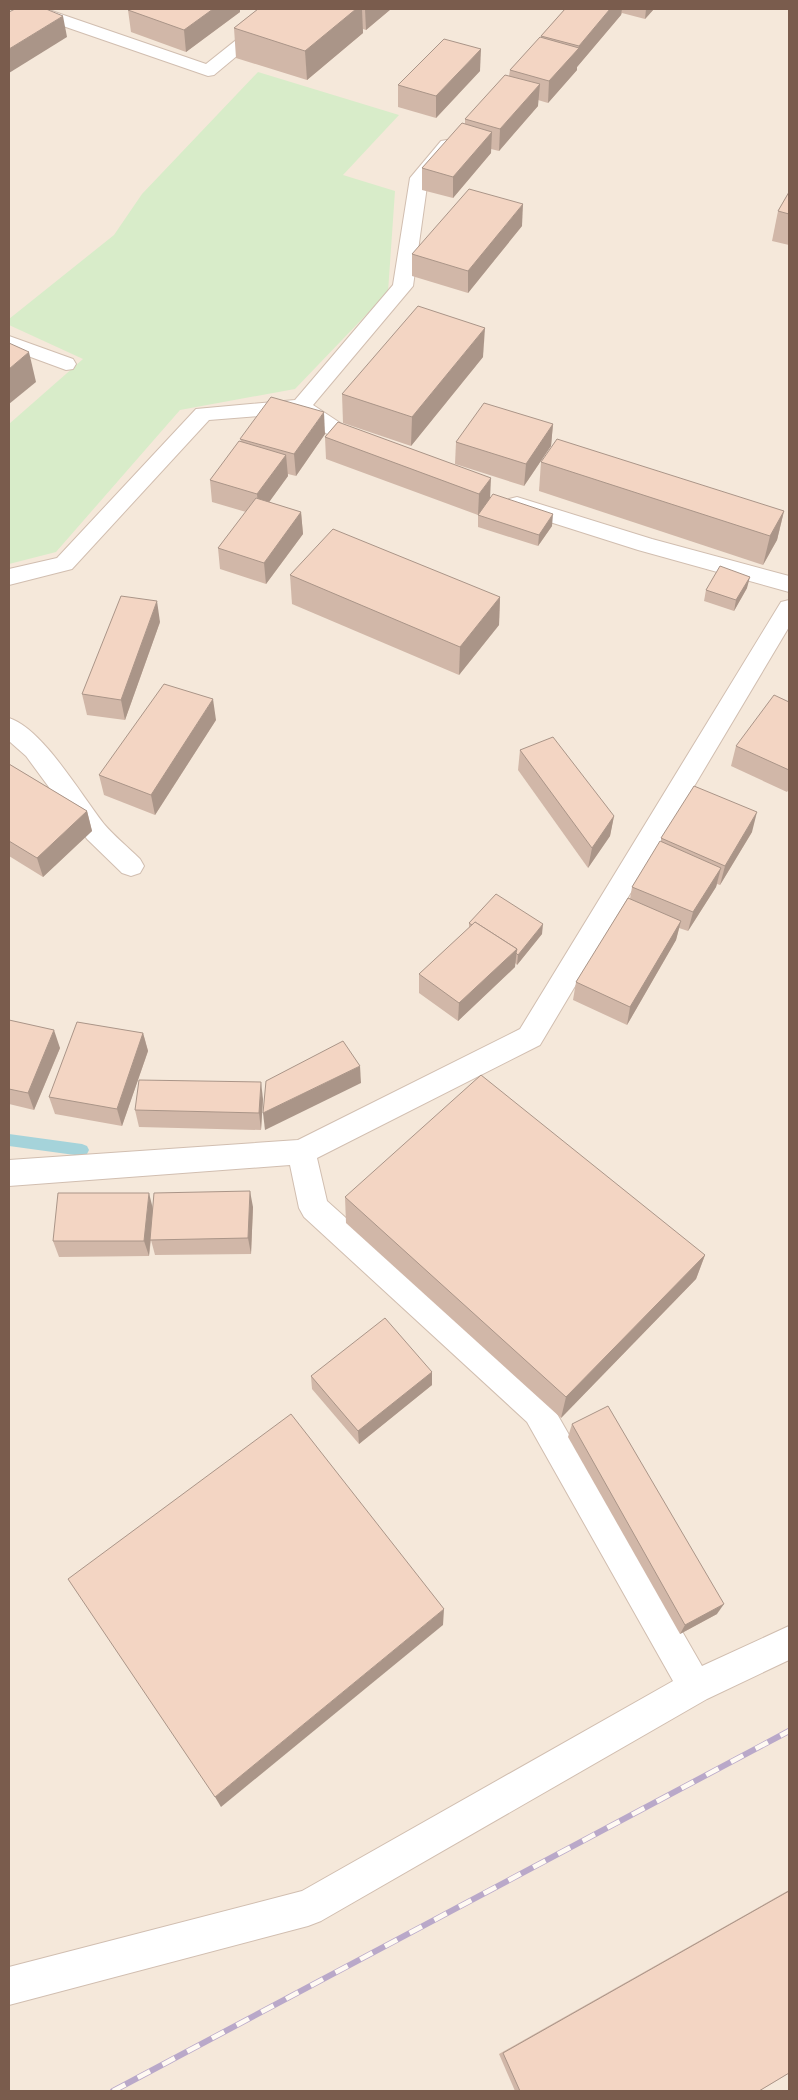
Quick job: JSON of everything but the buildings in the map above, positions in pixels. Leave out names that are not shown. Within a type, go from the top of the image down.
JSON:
[{"type":"street","points":[[9,24],[33,10],[208,71],[285,9]]},
{"type":"street","points":[[301,406],[403,286],[419,178],[458,134]]},
{"type":"street","points":[[9,342],[66,364]]},
{"type":"street","points":[[9,577],[64,564],[203,414],[301,406],[360,447],[387,457]]},
{"type":"street","points":[[501,499],[646,545],[789,584]]},
{"type":"street","points":[[9,1173],[301,1152],[530,1037],[789,608]]},
{"type":"street","points":[[9,727],[35,750],[96,832],[131,866]]},
{"type":"street","points":[[301,1152],[314,1208],[538,1410],[695,1687]]},
{"type":"street","points":[[9,1986],[308,1908],[695,1687],[789,1643]]},
{"type":"shaded area","points":[[9,9],[789,9],[789,2091],[9,2091]]},
{"type":"green space","points":[[258,72],[399,115],[343,175],[395,191],[388,292],[295,389],[180,410],[56,552],[9,564],[9,424],[83,359],[9,325],[9,319],[114,235],[142,194]]},
{"type":"waterway","points":[[9,1140],[82,1150]]},
{"type":"railway","points":[[113,2091],[789,1731]]}]
